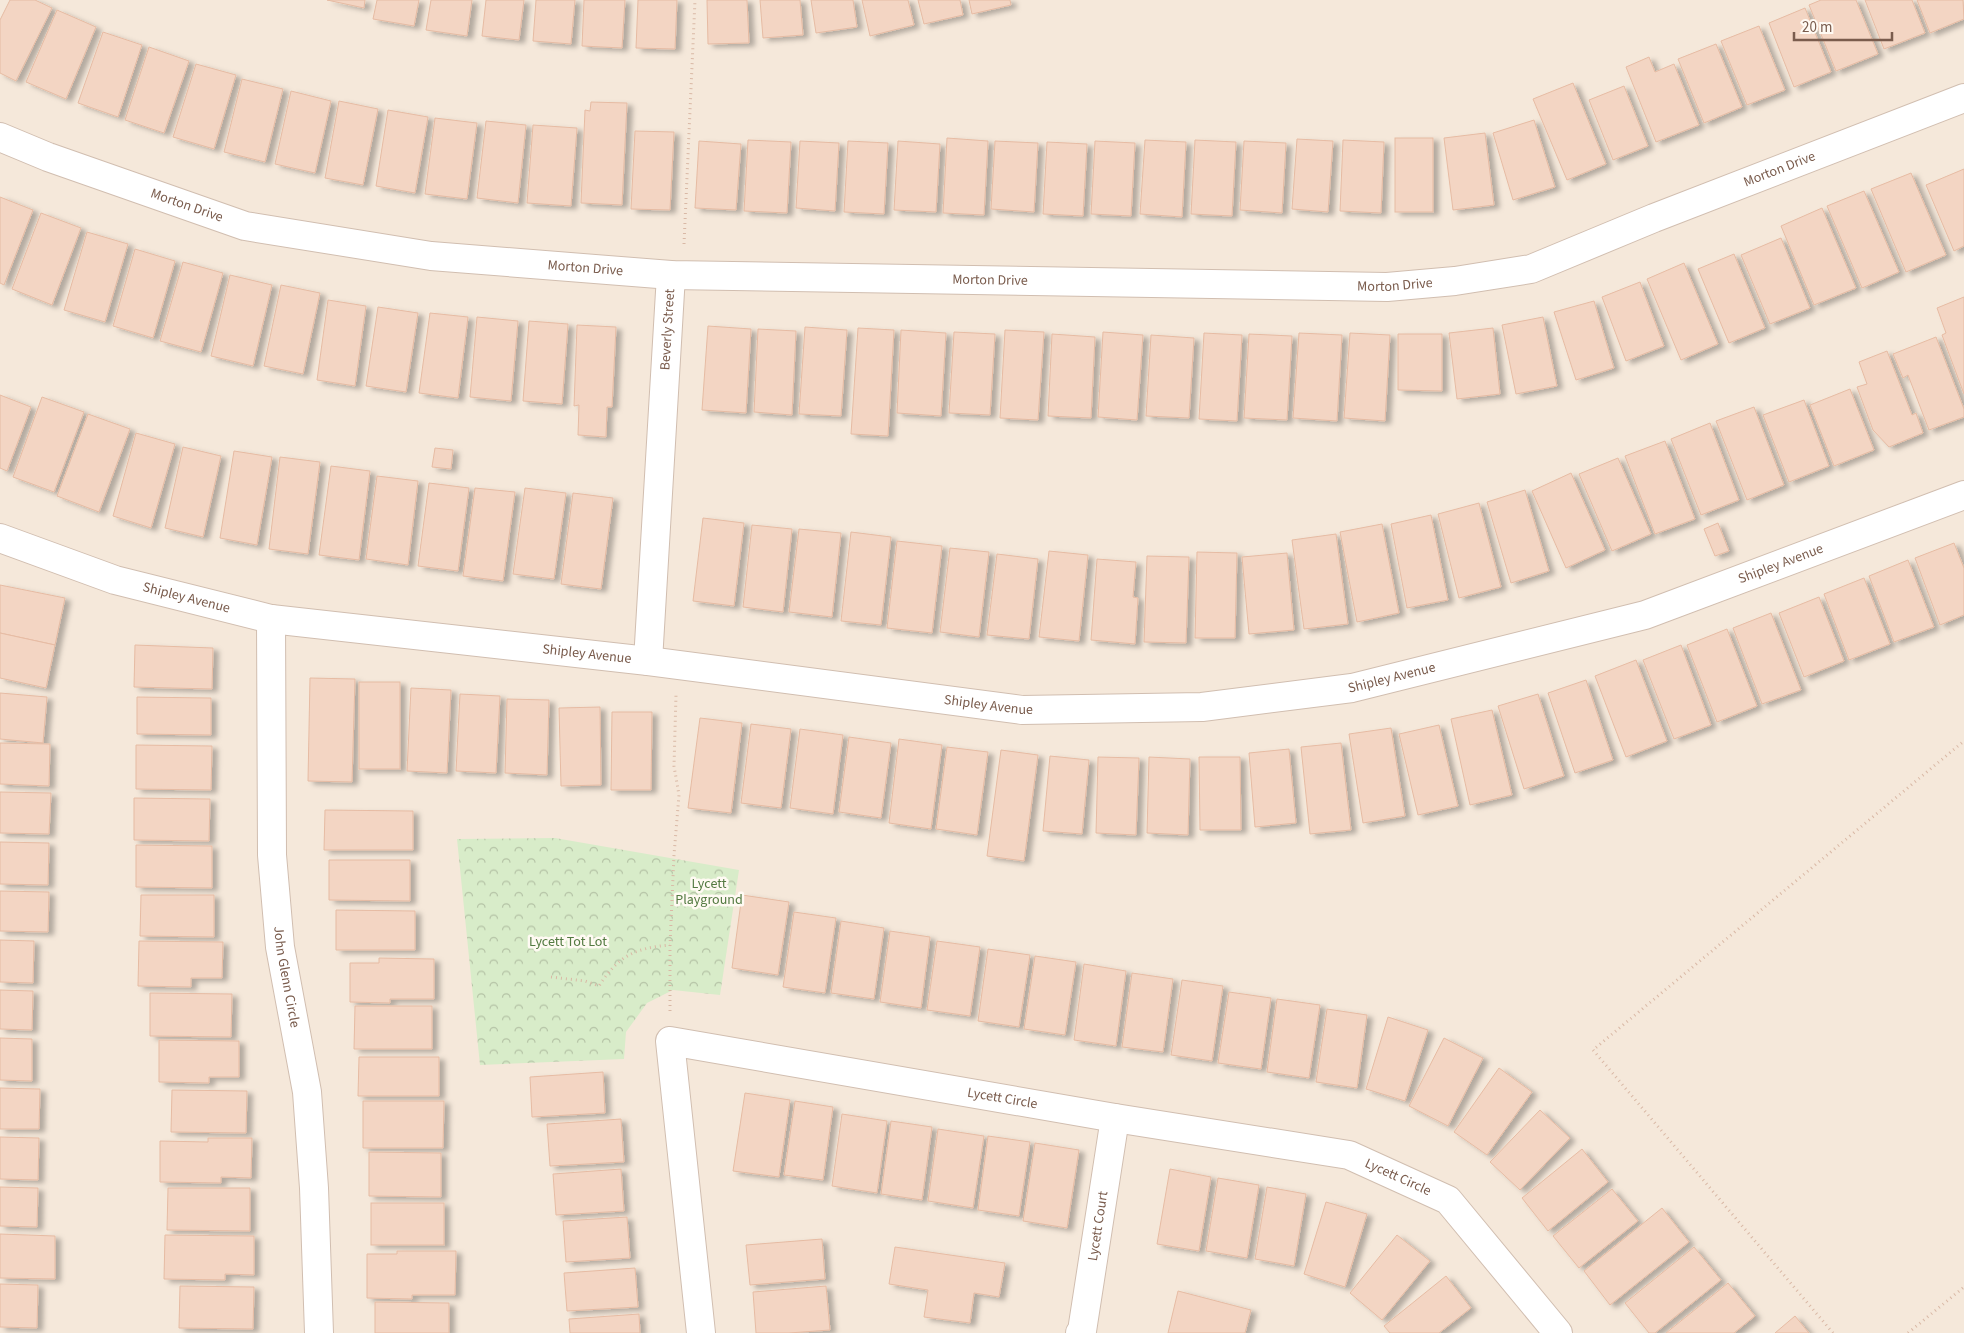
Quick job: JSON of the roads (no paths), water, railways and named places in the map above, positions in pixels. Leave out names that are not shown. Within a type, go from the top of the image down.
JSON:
[{"type":"street","name":"Morton Drive","points":[[0,137],[245,226],[431,256],[671,275],[1387,287],[1455,281],[1531,269],[1654,218],[1964,98]]},
{"type":"street","name":"Beverly Street","points":[[648,660],[671,275]]},
{"type":"street","name":"Shipley Avenue","points":[[0,538],[115,580],[271,619],[648,660],[1022,710],[1202,707],[1352,688],[1645,615],[1964,495]]},
{"type":"street","name":"John Glenn Circle","points":[[271,619],[272,854],[280,947],[307,1092],[314,1188],[319,1333]]},
{"type":"street","name":"Lycett Circle","points":[[700,1333],[670,1041],[1115,1118],[1349,1155],[1448,1200],[1558,1333]]},
{"type":"street","name":"Lycett Court","points":[[1080,1333],[1082,1331],[1115,1118]]},
{"type":"park label","name":"Lycett Playground","points":[[709,892]]},
{"type":"park label","name":"Lycett Tot Lot","points":[[568,942]]}]
